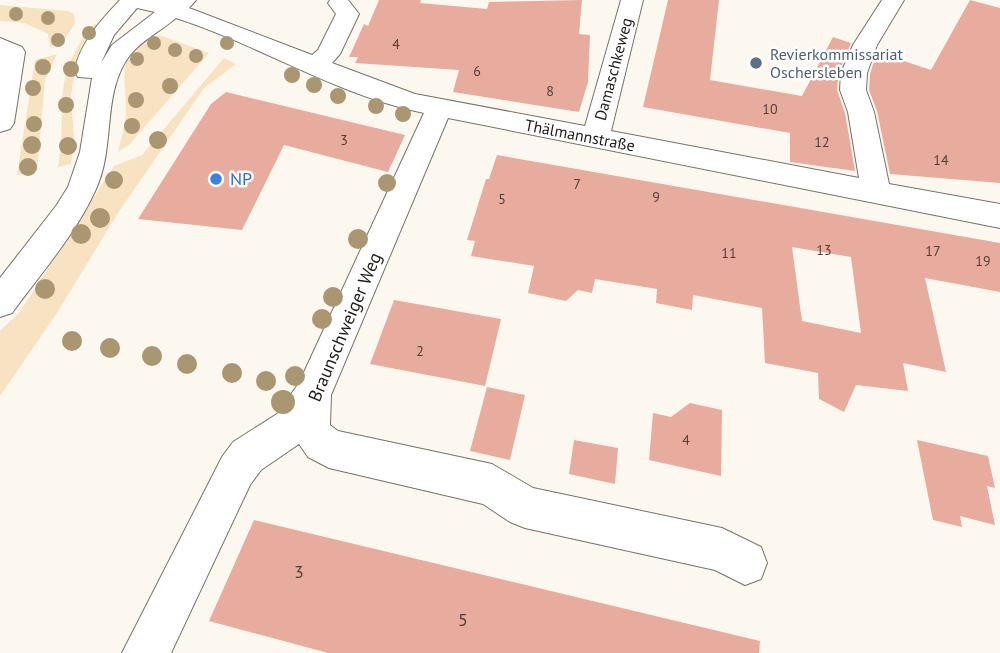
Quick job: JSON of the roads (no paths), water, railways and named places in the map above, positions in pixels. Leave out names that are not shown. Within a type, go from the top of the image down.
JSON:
[{"type":"street","name":"Thälmannstraße","points":[[132,0],[179,5],[312,66],[377,92],[439,108],[1000,216]]},
{"type":"street","points":[[98,105],[86,70],[91,54],[115,18],[132,0]]},
{"type":"street","name":"Damaschkeweg","points":[[595,138],[632,0]]},
{"type":"street","points":[[876,191],[861,112],[853,90],[854,73],[865,45],[893,0]]},
{"type":"street","points":[[312,66],[328,54],[348,14],[339,3]]},
{"type":"street","points":[[0,303],[67,214],[90,166],[98,129],[102,83],[121,50],[179,5]]},
{"type":"street","points":[[0,45],[5,45],[13,52],[1,112]]},
{"type":"street","name":"Braunschweiger Weg","points":[[439,108],[312,395],[308,422],[317,442],[328,449],[492,485],[525,507],[722,550],[746,563]]},
{"type":"street","points":[[146,653],[236,471],[247,456],[291,427],[312,395]]},
{"type":"place","name":"Revierkommissariat Oschersleben","points":[[756,63]]},
{"type":"place","name":"NP","points":[[216,179]]}]
